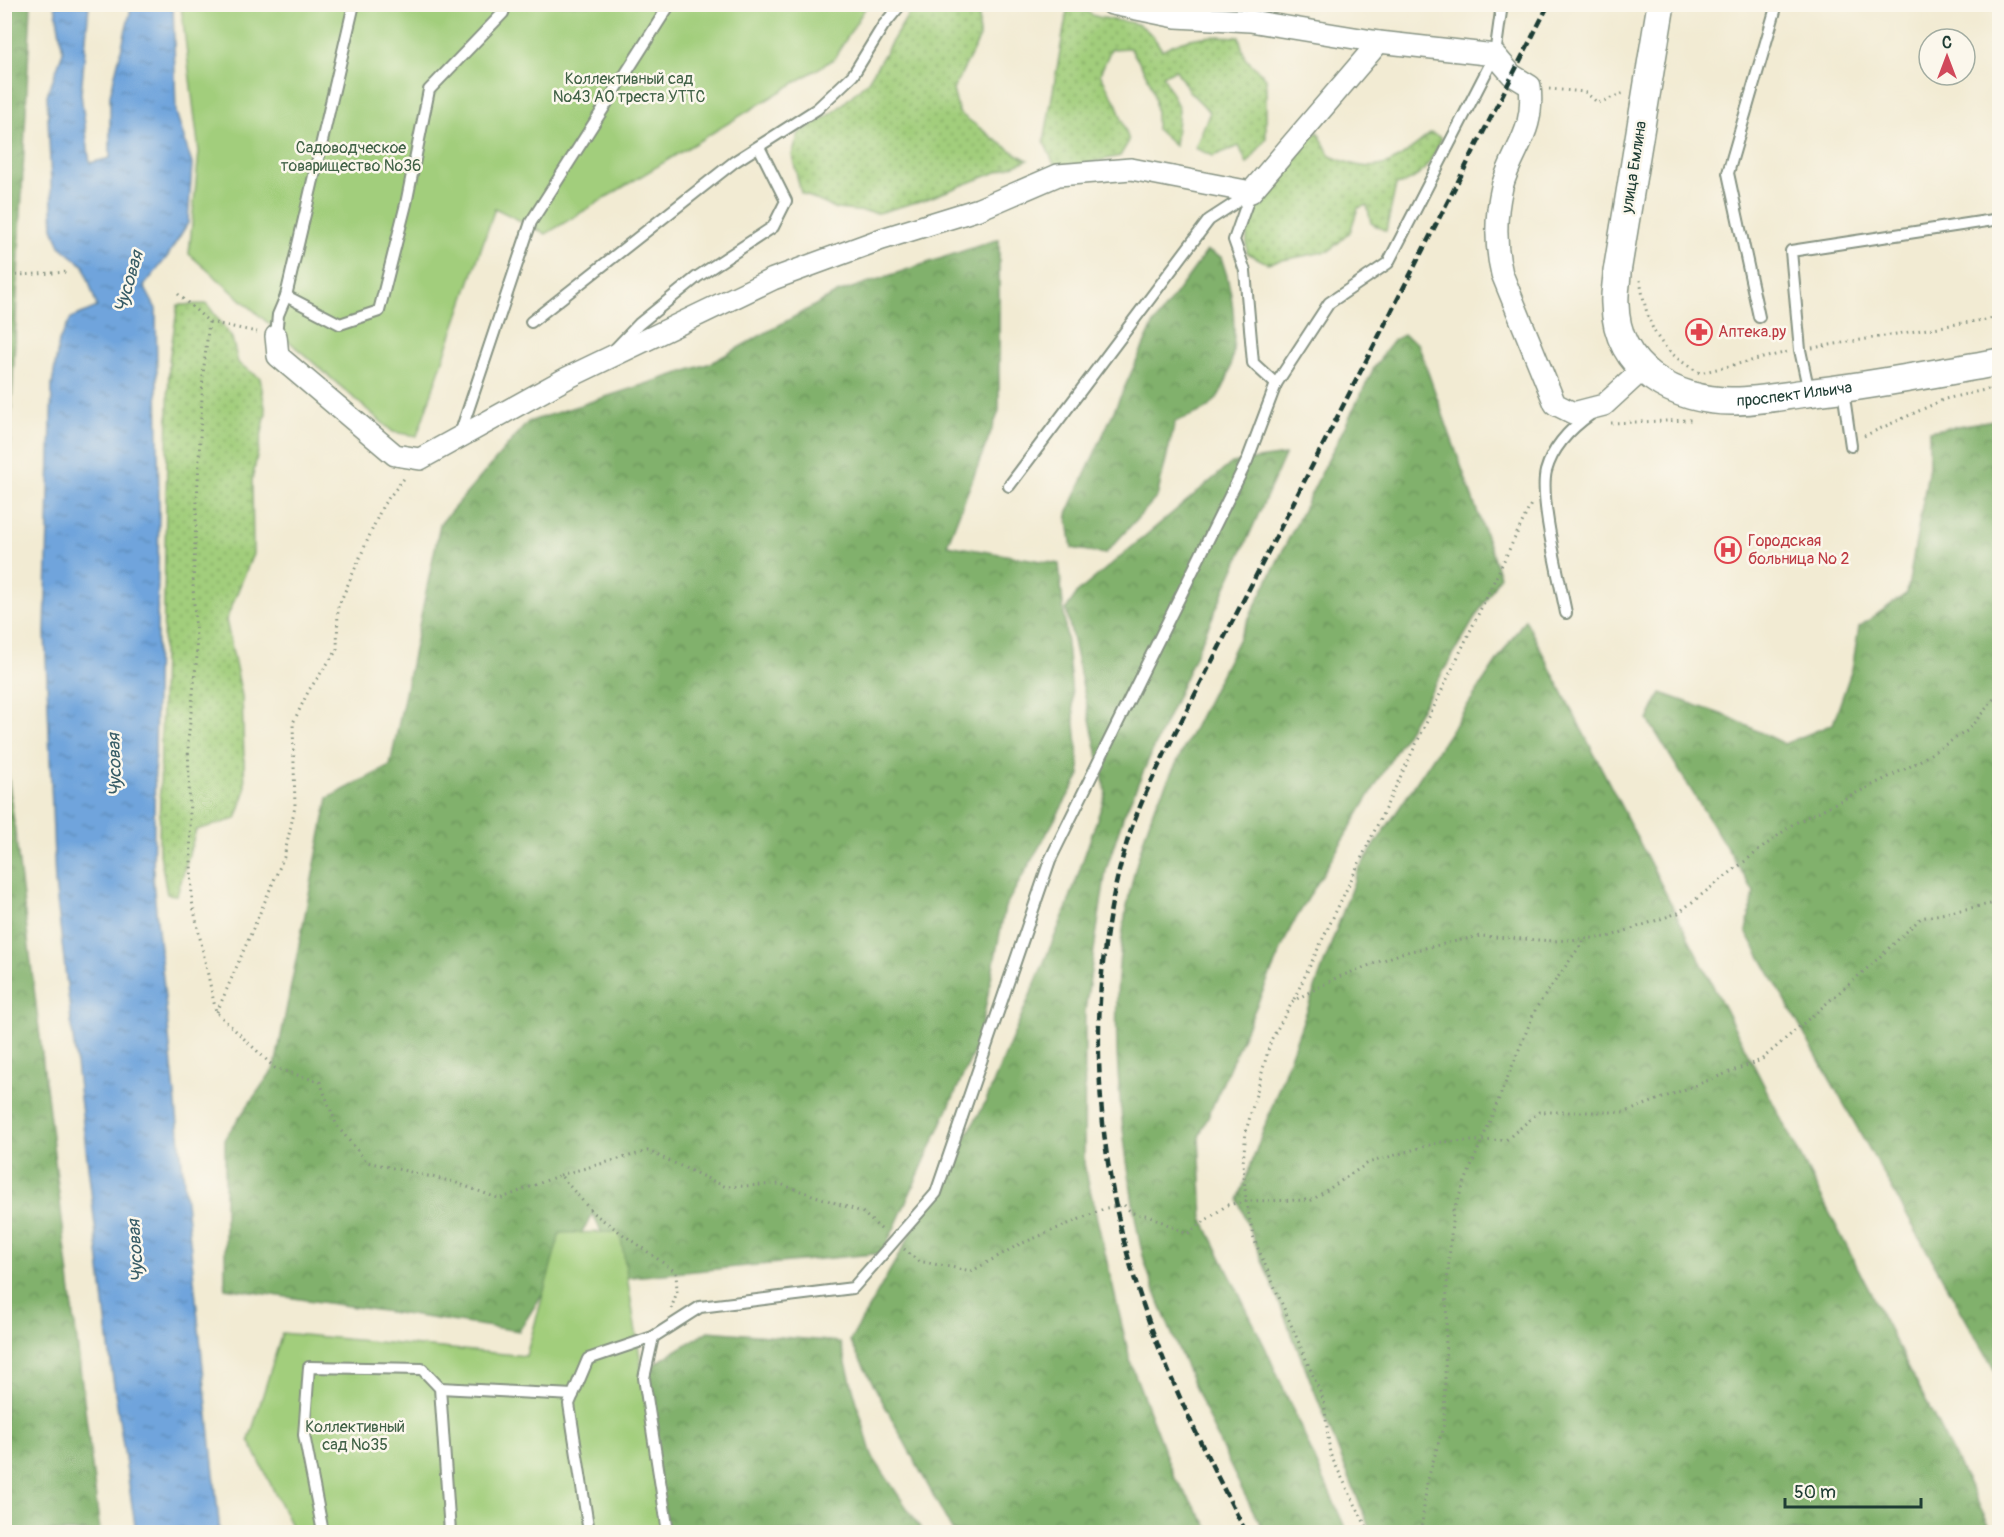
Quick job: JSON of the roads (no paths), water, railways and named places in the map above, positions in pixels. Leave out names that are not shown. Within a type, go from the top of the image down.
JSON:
[{"type":"street","points":[[1112,4],[1176,17],[1250,17],[1379,42],[1495,55],[1512,75],[1530,86],[1530,121],[1503,186],[1496,226],[1502,274],[1555,404],[1573,413],[1606,414],[1642,370]]},
{"type":"street","name":"улица Емлина","points":[[1619,329],[1615,304],[1617,272],[1661,4]]},
{"type":"street","points":[[276,336],[278,356],[395,455],[420,459],[604,360],[773,279],[882,239],[979,208],[1058,175],[1131,169],[1251,192],[1379,42]]},
{"type":"street","name":"проспект Ильича","points":[[1619,329],[1629,352],[1642,370],[1674,391],[1709,399],[1735,401],[1998,375]]},
{"type":"lane","points":[[276,336],[278,315],[286,296],[354,4]]},
{"type":"lane","points":[[286,296],[340,324],[379,311],[406,204],[429,90],[503,13],[506,4]]},
{"type":"lane","points":[[459,438],[531,222],[670,4]]},
{"type":"lane","points":[[531,321],[734,162],[817,109],[853,75],[883,26],[901,4]]},
{"type":"lane","points":[[589,1533],[569,1404],[588,1359],[653,1337],[700,1307],[853,1288],[936,1193],[1050,860],[1247,461],[1276,384],[1329,303],[1388,263],[1495,55],[1502,4]]},
{"type":"lane","points":[[1759,317],[1728,173],[1777,4]]},
{"type":"lane","points":[[604,360],[639,324],[697,277],[773,227],[786,201],[759,147]]},
{"type":"lane","points":[[1251,192],[1234,240],[1245,271],[1253,363],[1276,384]]},
{"type":"lane","points":[[1009,486],[1209,219],[1251,192]]},
{"type":"lane","points":[[1809,393],[1800,350],[1791,251],[2000,219]]},
{"type":"lane","points":[[1843,389],[1851,446]]},
{"type":"lane","points":[[1566,613],[1547,508],[1546,472],[1560,441],[1606,414]]},
{"type":"lane","points":[[653,1337],[644,1378],[668,1533]]},
{"type":"lane","points":[[323,1533],[304,1435],[309,1367],[422,1369],[440,1388],[450,1533]]},
{"type":"lane","points":[[440,1388],[573,1395]]},
{"type":"water","name":"Чусовая","points":[[55,5],[89,5],[81,94],[90,163],[110,158],[110,95],[132,5],[173,5],[176,112],[192,164],[188,223],[167,257],[144,286],[156,309],[159,506],[153,881],[220,1532],[136,1532],[112,1372],[55,883],[45,632],[52,385],[59,341],[71,318],[97,307],[84,266],[60,246],[53,228],[47,95],[63,52]]},
{"type":"railway","points":[[1246,1532],[1194,1429],[1163,1358],[1137,1286],[1115,1201],[1106,1151],[1099,1049],[1100,998],[1113,898],[1133,824],[1165,753],[1549,4]]},
{"type":"place","name":"Аптека.ру","points":[[1699,332]]},
{"type":"place","name":"Городская больница № 2","points":[[1728,550]]},
{"type":"park label","name":"Коллективный сад №43 АО треста УТТС","points":[[629,88]]},
{"type":"park label","name":"Садоводческое товарищество №36","points":[[351,157]]},
{"type":"park label","name":"Коллективный сад №35","points":[[355,1436]]}]
